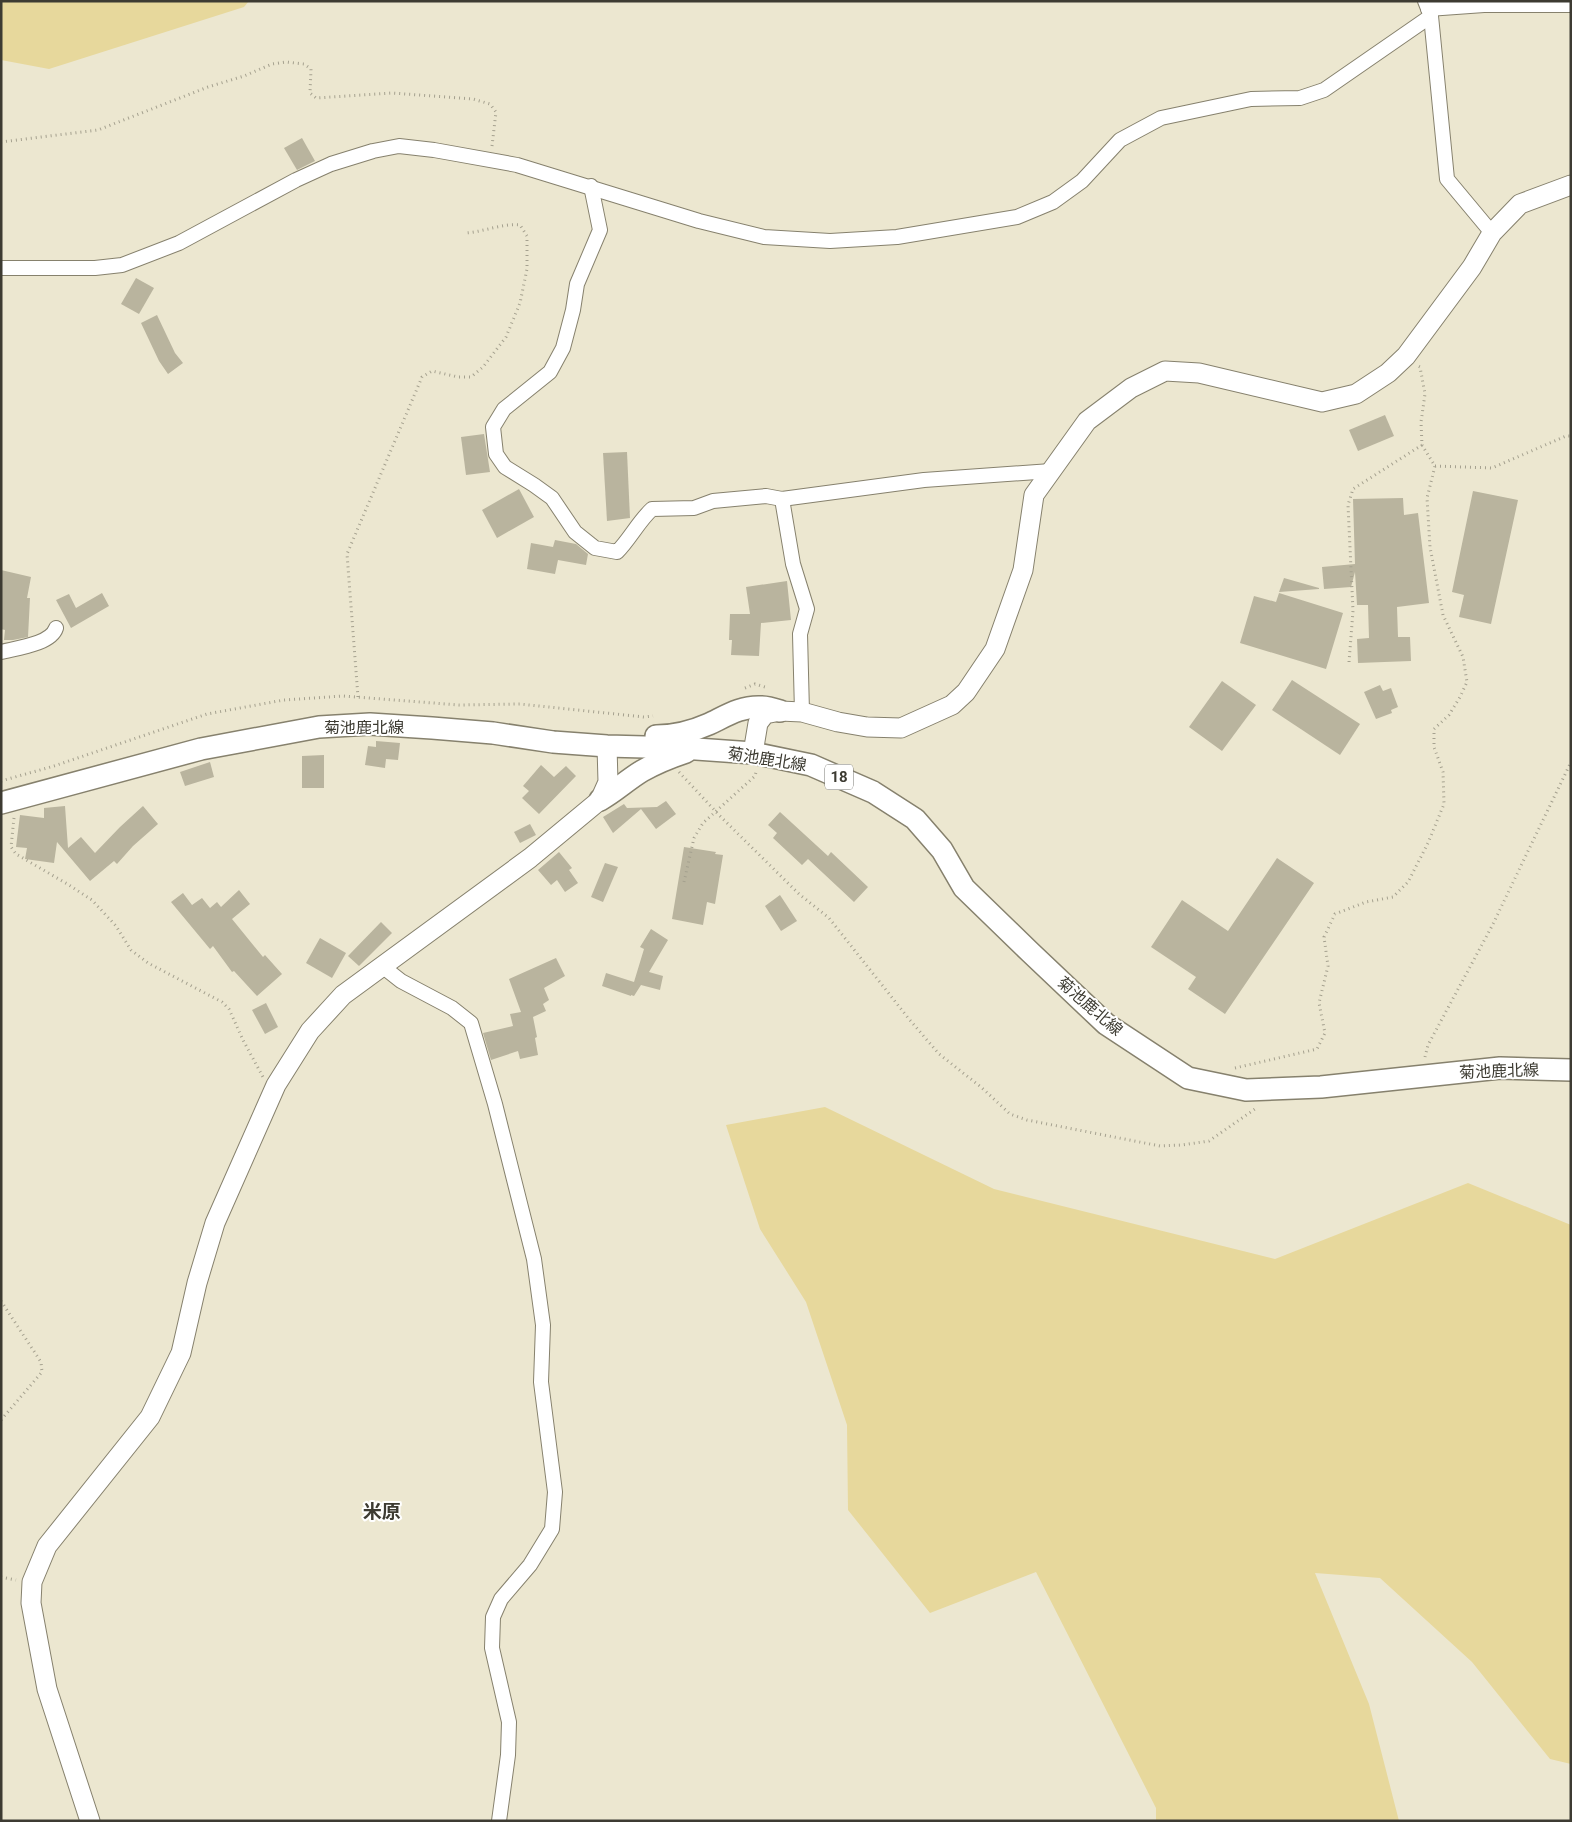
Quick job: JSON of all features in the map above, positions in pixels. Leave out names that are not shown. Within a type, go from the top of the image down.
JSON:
[{"type":"main road","points":[[597,745],[641,737],[677,736],[745,708],[761,707],[780,711]]},
{"type":"main road","name":"菊池鹿北線","points":[[7,802],[201,748],[319,727],[370,724],[493,733],[553,742],[757,754],[811,765],[873,792],[916,819],[942,850],[964,888],[1030,952],[1106,1024],[1188,1078],[1246,1090],[1321,1087],[1500,1068],[1571,1070]]},
{"type":"main road","points":[[600,800],[618,790],[642,771],[667,758],[695,749]]},
{"type":"street","points":[[1,268],[95,268],[122,265],[179,243],[288,184],[331,164],[373,151],[399,146],[434,150],[517,165],[591,186],[699,221],[764,237],[830,241],[897,237],[1017,217],[1053,202],[1082,181],[1120,140],[1161,118],[1251,99],[1300,98],[1324,90],[1428,9],[1484,4],[1571,5]]},
{"type":"street","points":[[1428,9],[1447,179],[1492,233]]},
{"type":"street","points":[[757,754],[758,723],[765,714],[780,711],[802,712],[848,724],[867,727],[901,728],[952,705],[959,699],[966,692],[995,649],[1023,570],[1034,495],[1087,421],[1131,388],[1165,371],[1199,373],[1322,402],[1356,394],[1388,373],[1406,356],[1472,267],[1492,233],[1520,204],[1571,185]]},
{"type":"street","points":[[591,186],[600,230],[577,284],[563,348],[550,372],[504,409],[493,427],[496,454],[504,467],[552,498],[575,532],[595,548],[617,552],[630,539],[645,516],[652,509],[694,508],[713,501],[766,496],[782,499],[924,480],[1050,471]]},
{"type":"street","points":[[782,499],[793,564],[807,609],[800,634],[802,712]]},
{"type":"street","points":[[1,652],[48,640],[54,634],[56,628]]},
{"type":"street","points":[[90,1821],[47,1689],[31,1603],[32,1582],[47,1546],[150,1417],[181,1353],[197,1283],[215,1223],[276,1085],[310,1031],[343,995],[530,858],[600,800],[608,782],[597,745]]},
{"type":"street","points":[[382,966],[401,981],[452,1008],[471,1023],[495,1104],[534,1259],[543,1325],[541,1382],[555,1492],[552,1529],[530,1565],[501,1599],[494,1617],[492,1648],[508,1722],[508,1755],[499,1821]]},
{"type":"path","points":[[1,142],[98,130],[208,87],[244,76],[272,64],[286,62],[304,64],[311,68],[310,94],[316,98],[392,93],[473,99],[490,104],[496,112],[491,160]]},
{"type":"path","points":[[358,697],[347,554],[422,377],[432,371],[458,377],[471,377],[483,367],[506,337],[520,303],[527,269],[527,236],[520,225],[510,224],[481,232],[465,233]]},
{"type":"path","points":[[1234,1068],[1317,1049],[1325,1033],[1319,1004],[1328,966],[1324,938],[1335,914],[1366,902],[1393,897],[1408,882],[1428,843],[1444,804],[1443,772],[1434,747],[1434,729],[1449,715],[1460,698],[1467,682],[1463,657],[1443,615],[1430,547],[1427,498],[1434,466],[1422,445],[1421,422],[1424,394],[1420,368],[1406,356]]},
{"type":"path","points":[[1434,466],[1492,468],[1566,436],[1571,436]]},
{"type":"path","points":[[1349,662],[1353,611],[1348,505],[1353,489],[1422,445]]},
{"type":"path","points":[[684,882],[694,838],[704,823],[755,776],[757,754]]},
{"type":"path","points":[[667,758],[690,786],[799,894],[829,918],[909,1020],[939,1054],[981,1087],[1010,1114],[1027,1120],[1160,1146],[1182,1145],[1209,1141],[1262,1104],[1273,1089]]},
{"type":"path","points":[[1421,1076],[1428,1045],[1492,926],[1571,762]]},
{"type":"path","points":[[7,802],[15,820],[11,847],[16,854],[92,900],[116,926],[131,950],[148,963],[222,1002],[230,1009],[262,1077],[276,1085]]},
{"type":"path","points":[[1,1301],[41,1362],[42,1372],[1,1420]]},
{"type":"path","points":[[1,1577],[12,1580]]},
{"type":"shaded area","points":[[1,1],[249,1],[244,7],[49,69],[1,60]]},
{"type":"shaded area","points":[[825,1107],[994,1189],[1275,1259],[1468,1183],[1571,1225],[1571,1764],[1550,1759],[1472,1662],[1380,1578],[1315,1573],[1369,1704],[1399,1821],[1156,1821],[1156,1808],[1036,1572],[930,1613],[848,1510],[847,1425],[806,1302],[760,1229],[726,1125]]},
{"type":"building","points":[[302,138],[315,161],[297,170],[284,148]]},
{"type":"building","points":[[136,278],[154,288],[139,314],[121,304]]},
{"type":"building","points":[[157,315],[175,353],[183,363],[168,374],[159,361],[141,323]]},
{"type":"building","points":[[1385,415],[1394,436],[1358,451],[1349,430]]},
{"type":"building","points":[[484,434],[490,472],[466,475],[461,437]]},
{"type":"building","points":[[627,452],[630,518],[607,521],[603,453]]},
{"type":"building","points":[[519,489],[534,517],[497,538],[482,510]]},
{"type":"building","points":[[1473,491],[1518,500],[1491,624],[1459,617],[1464,595],[1452,592]]},
{"type":"building","points":[[1403,498],[1404,515],[1418,513],[1429,603],[1397,607],[1398,637],[1410,637],[1411,661],[1358,663],[1357,639],[1369,638],[1368,605],[1357,605],[1355,572],[1351,587],[1324,589],[1322,567],[1355,564],[1353,499]]},
{"type":"building","points":[[555,540],[576,544],[588,554],[586,565],[558,560],[555,574],[527,569],[531,543],[553,547]]},
{"type":"building","points":[[1,570],[31,577],[27,598],[30,598],[28,637],[4,640],[5,630],[1,629]]},
{"type":"building","points":[[1284,578],[1319,588],[1319,589],[1279,592]]},
{"type":"building","points":[[787,581],[791,620],[761,623],[759,656],[731,655],[732,640],[729,640],[730,614],[750,614],[746,587]]},
{"type":"building","points":[[102,593],[109,606],[71,628],[56,600],[69,594],[76,608]]},
{"type":"building","points":[[1279,593],[1343,613],[1326,669],[1240,643],[1254,596],[1276,602]]},
{"type":"building","points":[[1292,680],[1360,724],[1340,755],[1272,710]]},
{"type":"building","points":[[1222,681],[1256,705],[1222,751],[1189,727]]},
{"type":"building","points":[[1380,685],[1383,691],[1391,688],[1398,707],[1391,710],[1392,713],[1376,719],[1364,692]]},
{"type":"building","points":[[376,741],[400,743],[398,760],[386,759],[385,768],[365,765],[368,746],[376,747]]},
{"type":"building","points":[[324,755],[324,788],[302,788],[302,756]]},
{"type":"building","points":[[210,762],[214,777],[185,786],[180,772]]},
{"type":"building","points":[[541,765],[554,777],[566,766],[576,776],[539,814],[522,798],[529,791],[523,786]]},
{"type":"building","points":[[666,801],[676,814],[656,829],[641,809],[613,833],[603,817],[624,804],[627,808],[657,807]]},
{"type":"building","points":[[65,806],[68,848],[81,837],[95,853],[143,806],[158,824],[133,846],[117,864],[114,861],[90,881],[57,842],[54,863],[25,859],[27,848],[16,847],[20,815],[44,818],[44,808]]},
{"type":"building","points":[[780,812],[828,856],[831,852],[868,887],[854,902],[808,859],[802,865],[773,838],[777,833],[768,825]]},
{"type":"building","points":[[530,824],[536,835],[520,843],[514,832]]},
{"type":"building","points":[[684,847],[716,852],[715,854],[723,855],[715,904],[707,902],[703,925],[672,919]]},
{"type":"building","points":[[559,852],[572,868],[569,870],[578,883],[565,892],[557,880],[551,885],[538,870]]},
{"type":"building","points":[[1277,858],[1314,883],[1225,1014],[1188,989],[1196,977],[1151,947],[1182,900],[1228,931]]},
{"type":"building","points":[[605,863],[618,867],[603,902],[591,897]]},
{"type":"building","points":[[239,890],[250,904],[232,919],[263,957],[265,955],[282,974],[257,996],[234,971],[232,972],[213,946],[210,949],[171,902],[183,893],[192,905],[202,898],[210,908],[217,902],[221,907]]},
{"type":"building","points":[[780,895],[797,921],[781,931],[765,906]]},
{"type":"building","points":[[381,922],[392,933],[359,966],[348,956]]},
{"type":"building","points":[[651,929],[668,940],[649,972],[663,976],[660,990],[641,985],[634,996],[631,996],[602,986],[606,973],[634,982],[644,949],[640,947]]},
{"type":"building","points":[[320,938],[346,953],[332,978],[306,963]]},
{"type":"building","points":[[556,958],[565,976],[544,988],[549,1000],[543,1004],[546,1011],[533,1017],[538,1055],[520,1059],[518,1051],[491,1060],[483,1033],[513,1026],[510,1014],[521,1012],[509,979]]},
{"type":"building","points":[[266,1003],[278,1027],[265,1034],[252,1010]]},
{"type":"district","name":"米原","points":[[382,1511]]}]
